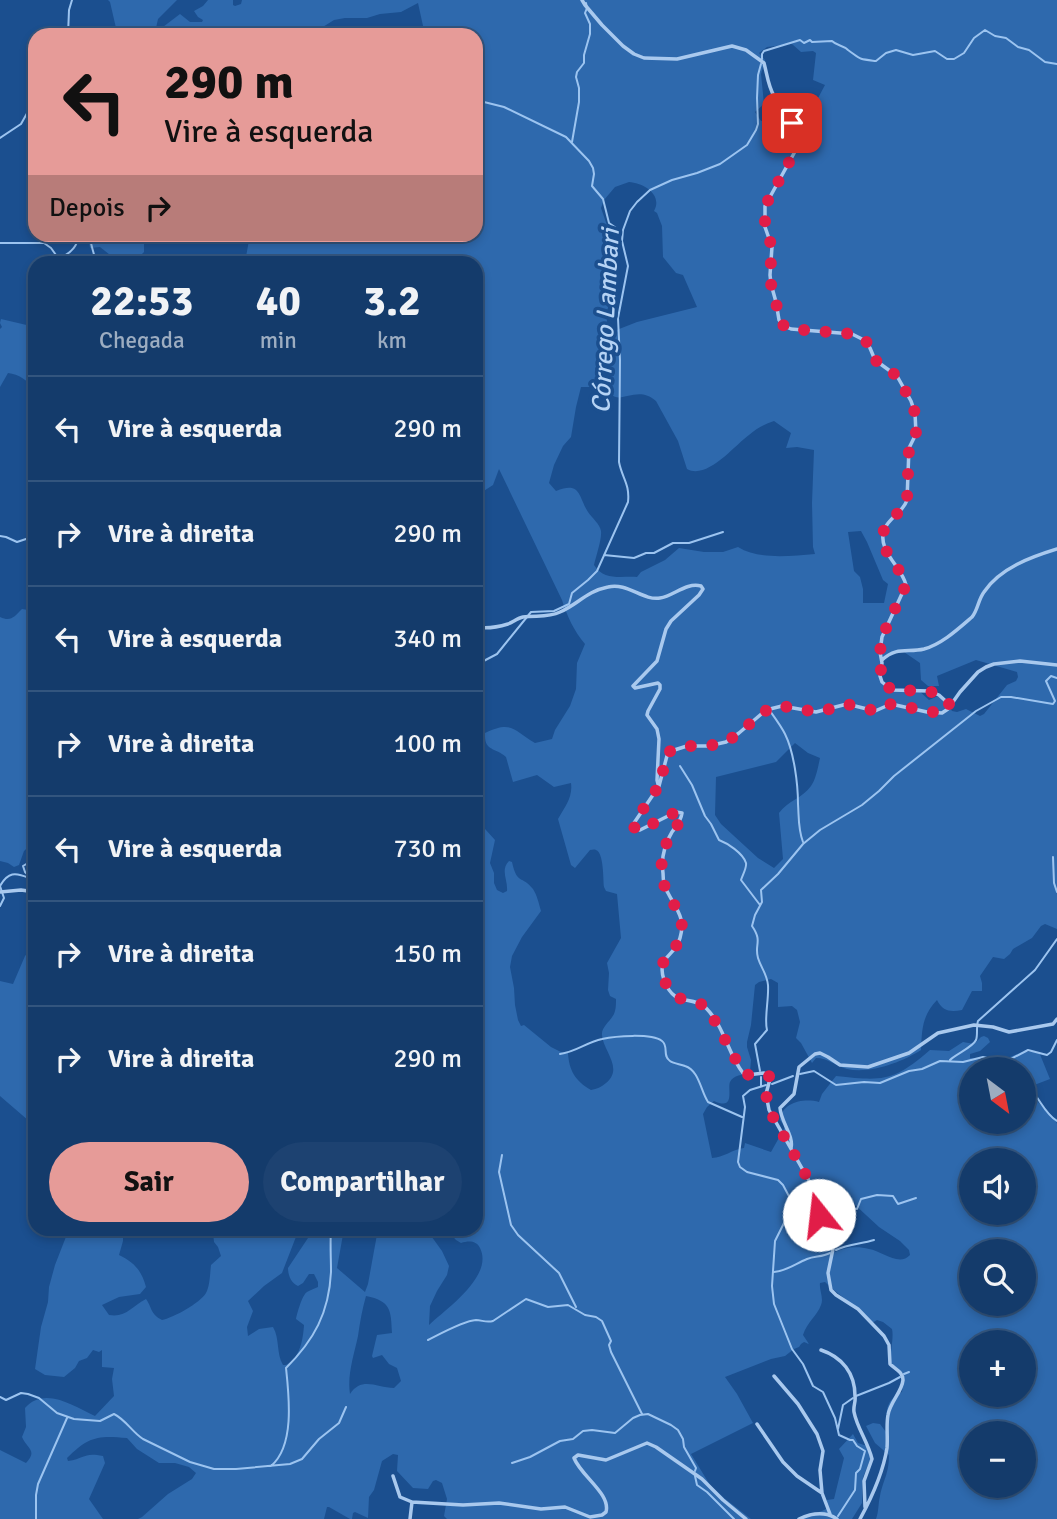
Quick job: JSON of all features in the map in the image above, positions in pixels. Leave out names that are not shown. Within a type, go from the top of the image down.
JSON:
[{"type":"street","points":[[582,0],[623,46],[643,58],[677,59],[732,46],[746,50],[764,63],[774,96],[798,136],[798,146],[765,206],[765,227],[772,247],[770,275],[779,320],[791,329],[840,331],[866,341],[875,360],[897,376],[915,413],[916,434],[909,448],[907,500],[905,507],[892,518],[884,531],[887,550],[906,585],[882,637],[880,676],[882,682],[892,690],[929,691],[939,695],[950,705]]},
{"type":"street","points":[[882,660],[897,651],[924,649],[951,634],[975,613],[985,589],[1005,571],[1057,549]]},
{"type":"street","points":[[483,627],[491,628],[521,618],[551,615],[608,586],[625,588],[655,599],[670,596],[690,586],[701,586],[703,589],[699,595],[677,614],[666,629],[653,667],[633,685],[635,688],[658,682],[660,685],[648,711],[659,739],[659,786]]},
{"type":"street","points":[[860,1519],[885,1457],[888,1412],[903,1382],[903,1376],[890,1364],[889,1345],[884,1336],[858,1309],[831,1290],[828,1273],[833,1249],[822,1227],[816,1193],[769,1110],[766,1094],[769,1076],[764,1073],[743,1073],[711,1014],[704,1006],[685,1001],[671,993],[664,980],[662,963],[678,944],[682,927],[677,907],[666,890],[662,858],[681,812],[640,830],[634,827],[637,818],[659,786],[668,752],[687,746],[708,746],[726,742],[772,707],[782,706],[816,712],[847,704],[875,711],[891,704],[938,713],[945,711],[978,672],[993,664],[1020,661],[1057,665]]},
{"type":"street","points":[[0,892],[28,891]]},
{"type":"street","points":[[791,1148],[793,1142],[780,1108],[794,1094],[799,1067],[815,1054],[820,1053],[839,1065],[868,1067],[909,1053],[938,1032],[974,1025],[1009,1032],[1052,1024],[1057,1019]]},
{"type":"street","points":[[821,1350],[848,1368],[853,1383],[856,1398],[853,1410],[872,1459],[863,1485],[865,1509]]},
{"type":"street","points":[[774,1377],[798,1404],[817,1434],[823,1451],[820,1470],[822,1493],[830,1514],[837,1519]]},
{"type":"street","points":[[757,1424],[783,1462],[797,1476],[822,1493]]},
{"type":"street","points":[[393,1476],[400,1497],[412,1502],[463,1505],[499,1503],[541,1509],[565,1507],[585,1516],[596,1517],[606,1512],[607,1502],[578,1467],[575,1456],[606,1460],[647,1443],[702,1479],[746,1519]]},
{"type":"street","points":[[410,1519],[412,1502]]},
{"type":"street","points":[[799,1519],[811,1514],[830,1514]]},
{"type":"shaded area","points":[[108,0],[177,0],[158,19],[156,28],[116,28]]},
{"type":"shaded area","points":[[208,0],[233,0],[235,6],[241,4],[242,0],[1057,0],[1057,929],[1045,924],[1032,938],[1013,949],[1004,959],[993,957],[980,976],[982,991],[972,991],[962,1010],[948,1010],[937,1000],[924,1023],[921,1050],[896,1063],[866,1070],[847,1069],[820,1058],[816,1058],[812,1063],[796,1038],[800,1022],[797,1010],[792,1006],[778,1007],[778,983],[771,979],[759,982],[755,985],[747,1042],[751,1060],[750,1072],[731,1080],[728,1101],[714,1101],[703,1114],[712,1158],[744,1148],[745,1143],[771,1152],[785,1127],[780,1120],[785,1109],[801,1101],[819,1102],[836,1076],[865,1079],[887,1077],[906,1068],[930,1050],[949,1051],[963,1042],[974,1044],[981,1037],[988,1038],[990,1042],[980,1051],[970,1054],[970,1057],[959,1057],[959,1134],[1036,1134],[1036,1100],[1057,1124],[1057,1519],[876,1519],[889,1455],[875,1443],[866,1426],[880,1424],[886,1432],[887,1409],[892,1400],[902,1392],[903,1376],[890,1363],[892,1329],[877,1320],[872,1323],[825,1282],[820,1283],[821,1305],[803,1335],[809,1344],[804,1342],[785,1356],[725,1377],[753,1423],[691,1454],[710,1485],[751,1519],[447,1519],[444,1516],[447,1499],[442,1483],[436,1480],[428,1489],[413,1488],[397,1471],[398,1455],[393,1454],[382,1461],[374,1490],[369,1497],[368,1518],[355,1512],[350,1519],[327,1507],[324,1519],[138,1519],[168,1494],[192,1479],[196,1473],[189,1467],[175,1463],[159,1463],[137,1449],[127,1438],[100,1437],[87,1442],[67,1458],[68,1461],[88,1455],[103,1456],[105,1463],[89,1499],[103,1519],[0,1519],[0,1450],[26,1463],[31,1455],[22,1437],[26,1427],[25,1408],[33,1402],[50,1398],[95,1416],[114,1396],[114,1368],[102,1367],[102,1350],[93,1350],[64,1377],[45,1375],[35,1369],[49,1287],[66,1236],[123,1236],[119,1255],[137,1268],[146,1287],[140,1294],[119,1297],[102,1305],[109,1315],[120,1315],[146,1299],[153,1313],[162,1320],[186,1310],[206,1293],[211,1265],[221,1256],[213,1236],[296,1236],[282,1273],[248,1301],[253,1311],[247,1327],[248,1336],[259,1329],[273,1327],[283,1365],[295,1358],[302,1342],[304,1325],[296,1319],[305,1294],[318,1287],[314,1274],[309,1274],[298,1286],[292,1281],[288,1268],[309,1236],[343,1236],[337,1268],[365,1292],[377,1236],[431,1236],[449,1266],[430,1306],[429,1325],[466,1291],[474,1280],[483,1259],[480,1248],[474,1242],[461,1243],[452,1236],[483,1236],[483,827],[495,840],[490,863],[497,890],[503,893],[507,891],[505,868],[509,861],[512,862],[518,877],[534,891],[541,911],[522,937],[512,956],[510,967],[521,1026],[524,1025],[551,1047],[568,1053],[574,1074],[591,1090],[606,1083],[613,1071],[602,1035],[616,1006],[616,999],[610,996],[608,990],[607,963],[621,938],[617,894],[606,891],[604,887],[602,861],[596,850],[590,850],[575,868],[571,865],[558,819],[570,797],[571,783],[554,787],[537,775],[513,782],[506,757],[488,746],[485,739],[485,733],[507,727],[535,743],[552,739],[576,689],[577,663],[585,644],[571,623],[499,469],[493,485],[483,491],[483,256],[246,256],[249,242],[483,242],[483,28],[423,28],[418,3],[401,12],[367,18],[334,20],[321,28],[162,28],[180,14],[190,22],[202,22],[194,11]],"holes":[[[792,44],[801,52],[816,53],[813,80],[825,85],[813,114],[795,108],[793,118],[803,133],[800,147],[781,142],[769,119],[761,121],[755,112],[764,104],[761,74],[765,60],[759,53],[767,47]],[[629,182],[646,187],[654,195],[654,211],[662,226],[663,257],[676,273],[683,275],[697,307],[637,322],[609,333],[606,315],[617,265],[601,208],[615,187]],[[605,381],[614,396],[640,394],[656,401],[678,441],[687,469],[695,471],[711,466],[755,430],[774,421],[791,433],[786,448],[814,450],[812,503],[815,554],[775,556],[755,554],[738,547],[723,552],[679,548],[637,577],[613,577],[598,570],[594,565],[601,538],[599,526],[578,492],[570,488],[556,491],[549,483],[563,446],[571,437],[581,387],[597,386]],[[861,531],[883,580],[888,584],[884,603],[863,603],[863,589],[860,577],[854,571],[848,532]],[[901,650],[920,663],[921,680],[928,686],[939,686],[937,676],[976,660],[1017,672],[1018,677],[1007,685],[980,716],[966,709],[952,711],[938,696],[929,700],[917,689],[895,689],[884,683],[880,674],[885,658]],[[795,743],[820,758],[811,786],[779,813],[783,859],[774,868],[758,858],[721,824],[715,815],[716,777],[776,762]],[[824,1188],[853,1203],[879,1227],[900,1241],[910,1255],[896,1259],[874,1250],[856,1247],[835,1252],[824,1229],[821,1197]],[[366,1296],[388,1308],[392,1333],[377,1335],[372,1356],[382,1355],[389,1364],[397,1368],[401,1381],[394,1388],[360,1385],[350,1394],[350,1372],[363,1306]]]},
{"type":"shaded area","points":[[89,242],[144,242],[144,252],[140,256],[111,256],[100,247],[90,248]]},
{"type":"shaded area","points":[[1,319],[28,325],[28,382],[8,373],[0,387]]},
{"type":"shaded area","points":[[22,609],[28,610],[28,847],[19,865],[14,867],[0,861],[0,617],[10,619]]},
{"type":"shaded area","points":[[28,952],[28,1120],[0,1096],[0,981],[13,984]]},
{"type":"shaded area","points":[[1022,1052],[1039,1052],[1050,1079],[1036,1084],[1036,1057],[1010,1057]]},
{"type":"shaded area","points":[[853,1434],[858,1443],[867,1446],[871,1458],[863,1477],[862,1503],[852,1519],[797,1519],[826,1509],[827,1500],[834,1499],[844,1458],[839,1449]]},
{"type":"waterway","points":[[68,28],[72,0]]},
{"type":"waterway","points":[[572,142],[579,102],[576,77],[584,63],[590,34],[590,24],[585,13],[586,3]]},
{"type":"waterway","name":"Córrego Lambari","points":[[762,59],[764,51],[800,40],[804,43],[810,40],[832,41],[860,58],[876,61],[886,53],[896,50],[913,55],[935,51],[947,59],[954,59],[964,53],[974,38],[985,30],[1029,50],[1045,62],[1057,64]]},
{"type":"waterway","name":"Córrego Lambari","points":[[483,661],[497,654],[531,612],[554,611],[569,604],[572,593],[597,571],[628,502],[627,486],[619,462],[618,318],[628,266],[622,241],[623,230],[630,211],[650,190],[720,164],[747,145],[758,124],[758,75],[761,64]]},
{"type":"waterway","points":[[483,102],[504,107],[566,137],[589,161],[594,174],[592,186],[603,199],[609,223],[622,232]]},
{"type":"waterway","points":[[0,138],[21,124],[28,112]]},
{"type":"waterway","points":[[64,256],[77,242]]},
{"type":"waterway","points":[[91,242],[94,256]]},
{"type":"waterway","points":[[0,243],[44,243],[59,256]]},
{"type":"waterway","points":[[604,555],[634,558],[654,553],[673,543],[689,543],[723,532]]},
{"type":"waterway","points":[[0,536],[17,542],[28,538]]},
{"type":"waterway","points":[[760,1071],[755,1044],[767,1030],[768,985],[758,958],[758,939],[752,926],[762,902],[761,890],[803,844],[820,830],[862,805],[976,711],[1001,697],[1053,704],[1055,701],[1046,681],[1051,676],[1057,678]]},
{"type":"waterway","points":[[770,711],[791,750],[803,842]]},
{"type":"waterway","points":[[680,766],[719,840],[744,859],[746,867],[741,880],[760,905]]},
{"type":"waterway","points":[[1053,857],[1057,892]]},
{"type":"waterway","name":"Córrego Lambari","points":[[28,863],[23,866],[28,875]]},
{"type":"waterway","name":"Córrego Lambari","points":[[0,906],[4,898],[0,886],[3,881],[12,874],[28,878]]},
{"type":"waterway","points":[[950,1060],[974,1043],[978,1021],[1035,970],[1057,939]]},
{"type":"waterway","points":[[560,1054],[608,1038],[657,1038],[664,1043],[668,1059],[694,1072],[708,1102],[742,1117]]},
{"type":"waterway","points":[[800,1074],[814,1071],[836,1085],[880,1083],[940,1061],[963,1062],[983,1057],[1005,1062],[1028,1050],[1047,1055],[1057,1040]]},
{"type":"waterway","points":[[772,1084],[793,1076]]},
{"type":"waterway","points":[[761,1077],[761,1086]]},
{"type":"waterway","points":[[766,1085],[750,1090],[743,1096],[745,1107],[738,1162],[747,1172],[778,1180],[791,1200],[790,1211],[775,1241],[772,1286],[774,1304],[792,1349],[803,1364],[813,1386],[823,1392],[835,1418],[839,1435],[853,1440],[865,1451],[860,1469],[856,1473],[855,1490],[838,1516]]},
{"type":"waterway","points":[[1036,1097],[1057,1121]]},
{"type":"waterway","points":[[502,1155],[499,1172],[511,1225],[518,1235],[559,1273],[576,1307]]},
{"type":"waterway","points":[[792,1199],[804,1194],[815,1196]]},
{"type":"waterway","points":[[818,1198],[834,1205],[857,1209],[861,1199],[877,1195],[893,1196],[898,1204],[916,1198]]},
{"type":"waterway","points":[[271,1466],[279,1457],[287,1434],[289,1406],[286,1368],[312,1336],[327,1300],[331,1272],[331,1236]]},
{"type":"waterway","points":[[836,1250],[874,1240]]},
{"type":"waterway","points":[[774,1272],[830,1253]]},
{"type":"waterway","points":[[428,1340],[471,1321],[493,1321],[526,1299],[548,1307],[568,1305],[602,1321],[611,1341],[611,1352],[642,1414]]},
{"type":"waterway","points":[[904,1374],[909,1372]]},
{"type":"waterway","points":[[856,1396],[900,1377]]},
{"type":"waterway","points":[[0,1397],[6,1400],[21,1393],[28,1394],[39,1398],[57,1413],[74,1419],[100,1421],[114,1414],[143,1439],[190,1462],[214,1469],[290,1464],[302,1459],[319,1439],[339,1423],[346,1407]]},
{"type":"waterway","points":[[838,1429],[843,1405],[853,1398]]},
{"type":"waterway","points":[[512,1463],[560,1441],[573,1439],[583,1431],[615,1433],[633,1418],[648,1414],[678,1430],[695,1471]]},
{"type":"waterway","points":[[36,1519],[38,1484],[67,1418]]},
{"type":"waterway","points":[[695,1476],[697,1485],[734,1519]]},
{"type":"route","points":[[792,123],[798,136],[798,146],[769,197],[764,217],[772,247],[770,275],[779,320],[791,329],[840,331],[866,341],[875,360],[897,376],[914,407],[916,434],[909,448],[907,500],[905,507],[892,518],[884,531],[887,550],[906,585],[888,620],[880,644],[880,676],[882,682],[892,690],[929,691],[939,695],[950,705],[942,713],[891,704],[875,711],[850,704],[816,712],[796,707],[772,707],[726,742],[719,745],[687,746],[668,752],[659,786],[637,818],[634,827],[640,830],[676,812],[681,813],[682,817],[666,843],[662,858],[666,890],[677,907],[682,927],[678,944],[662,963],[664,980],[671,993],[685,1001],[704,1006],[711,1014],[743,1073],[768,1074],[770,1079],[766,1097],[769,1110],[816,1193],[819,1215]]}]
